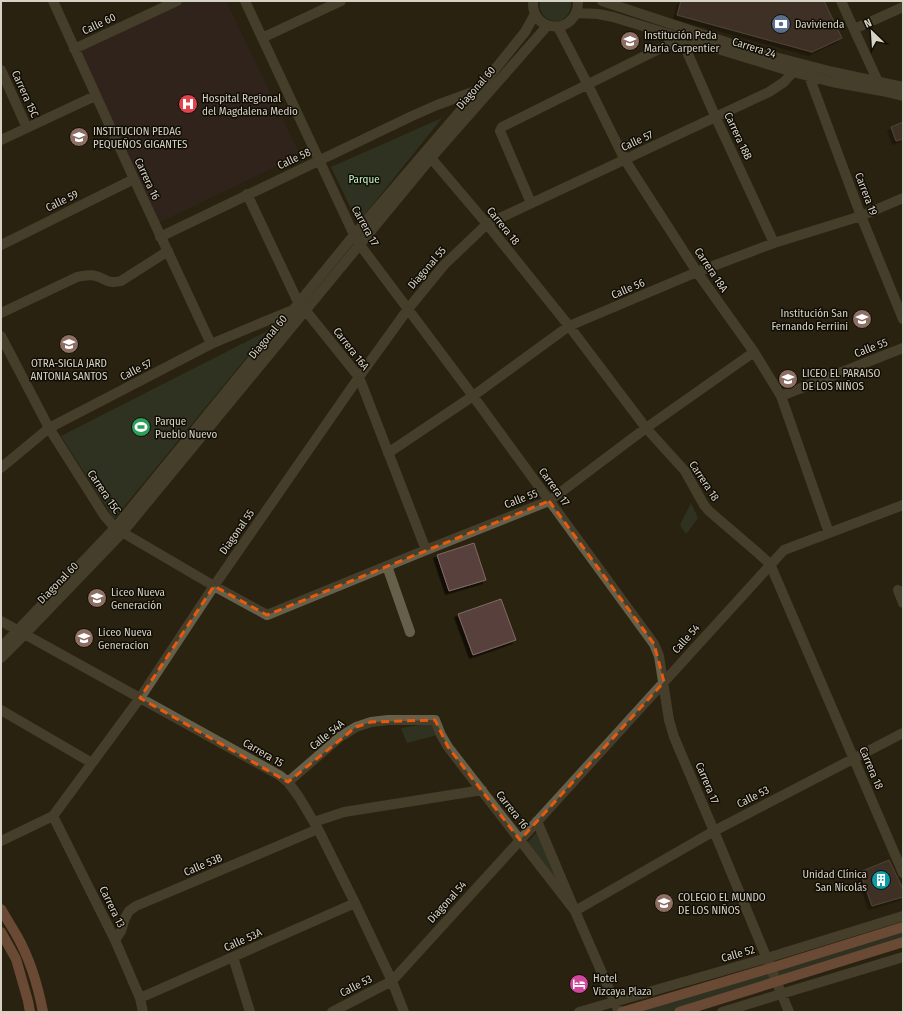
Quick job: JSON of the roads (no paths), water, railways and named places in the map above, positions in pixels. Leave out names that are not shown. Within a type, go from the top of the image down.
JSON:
[{"type":"main road","points":[[1,909],[17,936],[28,959],[43,1012]]},
{"type":"main road","name":"Calle 52","points":[[620,1012],[903,928]]},
{"type":"main road","points":[[1,932],[16,959],[30,1012]]},
{"type":"main road","points":[[679,1012],[903,942]]},
{"type":"street","name":"Carrera 16","points":[[53,1],[95,96],[211,344]]},
{"type":"street","name":"Calle 60","points":[[74,49],[177,1]]},
{"type":"street","name":"Carrera 17","points":[[245,1],[319,161],[360,245],[473,396],[654,644],[659,656],[669,720],[674,737],[790,1012]]},
{"type":"street","points":[[262,38],[341,1]]},
{"type":"street","points":[[533,1],[533,8],[538,19],[547,26],[558,27],[566,25],[572,20],[577,13],[578,1]]},
{"type":"street","name":"Carrera 24","points":[[602,1],[612,3],[759,53],[832,72],[903,96]]},
{"type":"street","points":[[841,1],[883,88],[901,85]]},
{"type":"street","points":[[854,28],[903,7]]},
{"type":"street","name":"Carrera 24","points":[[577,13],[598,14],[613,17],[809,76],[883,88],[901,85]]},
{"type":"street","name":"Diagonal 60","points":[[119,530],[295,306],[479,89],[525,32],[535,14]]},
{"type":"street","name":"Diagonal 60","points":[[1,658],[22,632],[119,530],[306,311],[431,158],[547,26]]},
{"type":"street","name":"Carrera 18A","points":[[558,27],[625,160],[697,272],[754,352],[780,396],[830,533]]},
{"type":"street","points":[[531,203],[500,131],[502,127],[681,38]]},
{"type":"street","name":"Carrera 18B","points":[[681,38],[774,243]]},
{"type":"street","name":"Carrera 15C","points":[[1,70],[27,128]]},
{"type":"street","name":"Calle 57","points":[[487,224],[769,92],[784,82],[793,72]]},
{"type":"street","name":"Carrera 19","points":[[809,76],[903,319]]},
{"type":"street","name":"Calle 58","points":[[160,237],[412,116],[479,89]]},
{"type":"street","points":[[1,140],[95,96]]},
{"type":"street","points":[[437,105],[451,116],[451,121]]},
{"type":"street","name":"Carrera 18","points":[[431,158],[487,224],[569,326],[646,428],[685,472],[709,511],[770,564],[903,873]]},
{"type":"street","name":"Calle 59","points":[[1,245],[134,179]]},
{"type":"street","name":"Carrera 16A","points":[[248,194],[295,306],[306,311],[359,377],[426,550]]},
{"type":"street","name":"Calle 56","points":[[388,453],[473,396],[569,326],[697,272],[774,243],[862,216],[903,198]]},
{"type":"street","name":"Diagonal 55","points":[[1,841],[53,816],[140,698],[214,586],[408,309],[444,265],[487,224]]},
{"type":"street","points":[[1,313],[77,277],[85,275],[96,276],[113,283],[121,280],[168,251]]},
{"type":"street","name":"Calle 57","points":[[1,468],[50,428],[211,344],[295,306]]},
{"type":"street","name":"Carrera 15C","points":[[1,336],[50,428],[104,515],[119,530],[214,586],[267,615]]},
{"type":"street","name":"Calle 55","points":[[780,396],[903,348]]},
{"type":"street","name":"Calle 55","points":[[267,615],[549,501],[646,428],[754,352]]},
{"type":"street","name":"Calle 54","points":[[520,840],[784,550],[903,505]]},
{"type":"street","points":[[387,566],[410,632]]},
{"type":"street","points":[[898,590],[903,603]]},
{"type":"street","name":"Carrera 15","points":[[1,621],[279,775],[288,782],[316,826],[355,903],[392,981],[404,1012]]},
{"type":"street","name":"Diagonal 60","points":[[1,646],[22,632]]},
{"type":"street","points":[[1,710],[92,763]]},
{"type":"street","name":"Calle 54A","points":[[288,782],[340,737],[356,727],[371,722],[388,720],[435,720]]},
{"type":"street","name":"Carrera 16","points":[[435,720],[448,747],[575,911]]},
{"type":"street","name":"Calle 53","points":[[575,911],[714,831],[903,733]]},
{"type":"street","name":"Calle 53B","points":[[114,940],[122,932],[125,918],[129,911],[136,906],[316,826],[344,812],[482,790]]},
{"type":"street","name":"Carrera 13","points":[[53,816],[114,940],[140,998],[143,1012]]},
{"type":"street","name":"Carrera 16","points":[[537,821],[620,1012]]},
{"type":"street","name":"Diagonal 54","points":[[392,981],[520,840]]},
{"type":"street","name":"Calle 53A","points":[[140,998],[355,903]]},
{"type":"street","name":"Calle 52","points":[[579,1012],[767,958],[903,916]]},
{"type":"street","points":[[233,957],[250,1012]]},
{"type":"street","points":[[722,1012],[903,957]]},
{"type":"street","name":"Calle 53","points":[[332,1012],[392,981]]},
{"type":"place","name":"Davivienda","points":[[781,24]]},
{"type":"place","name":"Institución Peda María Carpentier","points":[[630,41]]},
{"type":"place","name":"Hospital Regional del Magdalena Medio","points":[[188,104]]},
{"type":"place","name":"INSTITUCION PEDAG PEQUEÑOS GIGANTES","points":[[79,137]]},
{"type":"place","name":"Institución San Fernando Ferriini","points":[[862,319]]},
{"type":"place","name":"OTRA-SIGLA JARD ANTONIA SANTOS","points":[[69,344]]},
{"type":"place","name":"LICEO EL PARAISO DE LOS NIÑOS","points":[[788,379]]},
{"type":"place","name":"Parque Pueblo Nuevo","points":[[141,427]]},
{"type":"place","name":"Liceo Nueva Generación","points":[[97,598]]},
{"type":"place","name":"Liceo Nueva Generacion","points":[[84,638]]},
{"type":"place","name":"Unidad Clínica San Nicolás","points":[[881,880]]},
{"type":"place","name":"COLEGIO EL MUNDO DE LOS NIÑOS","points":[[664,903]]},
{"type":"place","name":"Hotel Vizcaya Plaza","points":[[579,984]]},
{"type":"park label","name":"Parque","points":[[364,179]]}]
